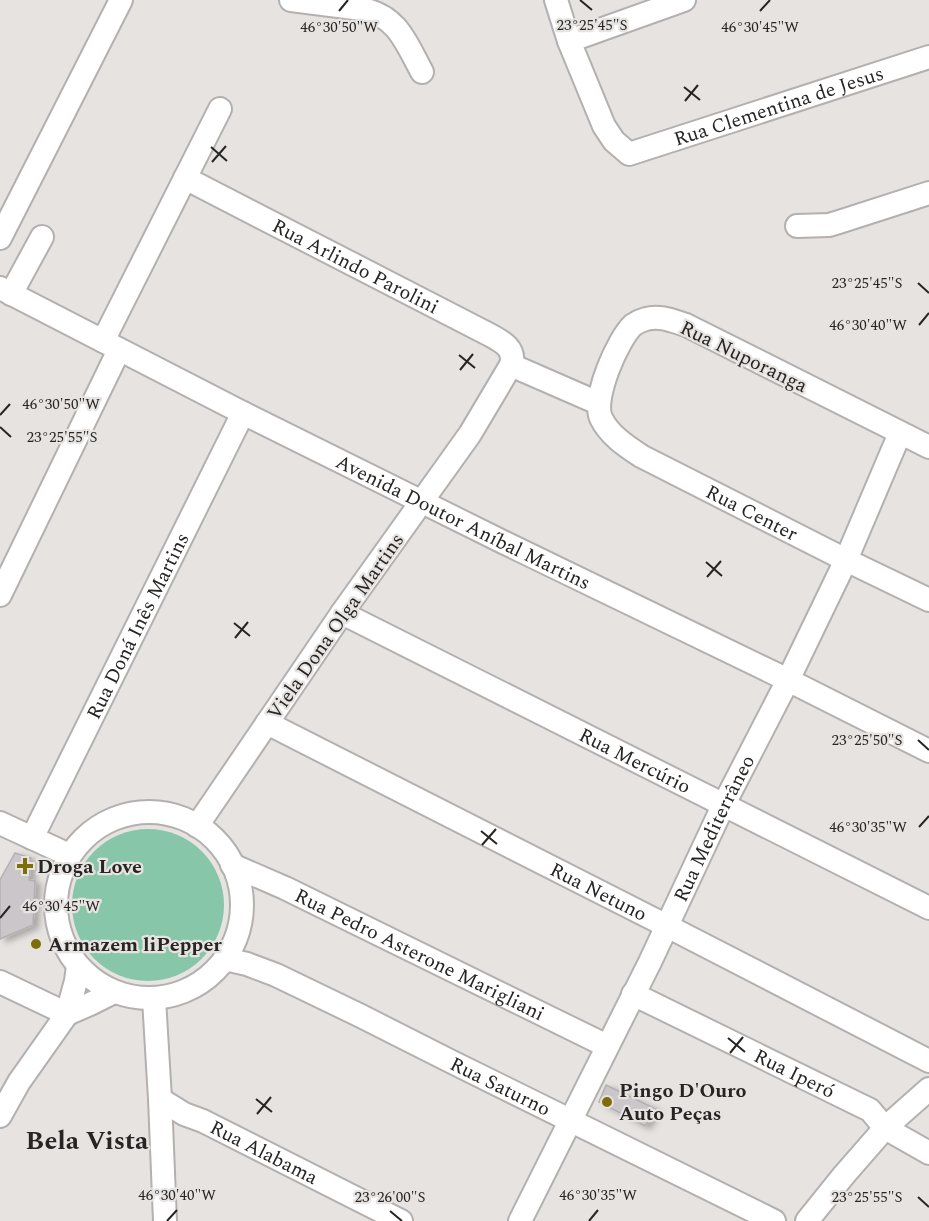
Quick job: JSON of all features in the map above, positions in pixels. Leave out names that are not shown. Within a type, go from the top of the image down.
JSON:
[{"type":"street","points":[[0,238],[121,0]]},
{"type":"street","points":[[291,0],[362,9],[384,16],[395,25],[422,72]]},
{"type":"street","points":[[556,0],[569,41],[684,0]]},
{"type":"street","name":"Rua Clementina de Jesus","points":[[569,41],[604,126],[614,141],[629,154],[929,57]]},
{"type":"street","points":[[0,595],[185,178],[220,109]]},
{"type":"street","name":"Rua Arlindo Parolini","points":[[185,178],[501,341],[512,353],[511,365]]},
{"type":"street","points":[[796,226],[839,222],[929,193]]},
{"type":"street","points":[[6,291],[42,237]]},
{"type":"street","name":"Avenida Doutor Aníbal Martins","points":[[6,291],[243,413],[788,680],[929,752]]},
{"type":"street","name":"Rua Nuporanga","points":[[598,402],[602,384],[623,338],[634,324],[647,319],[664,318],[686,325],[929,447]]},
{"type":"street","points":[[511,365],[598,402]]},
{"type":"street","name":"Viela Dona Olga Martins","points":[[196,826],[342,613],[470,434],[511,365]]},
{"type":"street","name":"Rua Center","points":[[598,402],[600,417],[609,431],[641,456],[929,600]]},
{"type":"street","name":"Rua Doná Inês Martins","points":[[32,838],[243,413]]},
{"type":"street","name":"Rua Mediterrâneo","points":[[520,1221],[846,560],[900,433]]},
{"type":"street","name":"Rua Mercúrio","points":[[342,613],[929,908]]},
{"type":"street","name":"Rua Netuno","points":[[267,723],[929,1061]]},
{"type":"street","points":[[150,812],[166,814],[182,818],[196,826],[217,843],[232,865],[241,892],[238,934],[225,959],[216,970],[194,987],[168,997],[154,999],[133,997],[100,985],[78,966],[62,941],[55,913],[57,884],[69,855],[89,833],[103,824],[126,815],[150,812]]},
{"type":"street","points":[[0,823],[69,855]]},
{"type":"street","name":"Rua Pedro Asterone Marigliani","points":[[232,865],[285,888],[608,1046]]},
{"type":"street","name":"Rua Saturno","points":[[225,959],[247,964],[286,980],[774,1221]]},
{"type":"street","points":[[0,1116],[19,1082],[67,1014],[78,966]]},
{"type":"street","points":[[0,982],[67,1014]]},
{"type":"street","points":[[67,1014],[114,992]]},
{"type":"street","name":"Rua Iperó","points":[[633,994],[870,1110],[885,1128],[929,1153]]},
{"type":"street","points":[[154,999],[165,1221]]},
{"type":"street","points":[[813,1219],[844,1174],[885,1128],[929,1089]]},
{"type":"street","name":"Rua Alabama","points":[[160,1100],[401,1221]]},
{"type":"green space","points":[[148,829],[163,830],[177,835],[202,851],[218,876],[223,890],[223,920],[218,934],[202,959],[177,975],[163,980],[148,981],[133,980],[119,975],[94,959],[78,934],[73,920],[72,905],[73,890],[78,876],[94,851],[119,835],[133,830]]},
{"type":"building","points":[[15,853],[31,858],[29,880],[35,881],[33,925],[0,939],[0,880]]},
{"type":"building","points":[[606,1085],[656,1109],[645,1126],[599,1102]]},
{"type":"place","name":"Droga Love","points":[[25,866]]},
{"type":"place","name":"Armazem liPepper","points":[[36,944]]},
{"type":"place","name":"Pingo D'Ouro Auto Peças","points":[[607,1102]]},
{"type":"district","name":"Bela Vista","points":[[87,1140]]}]
